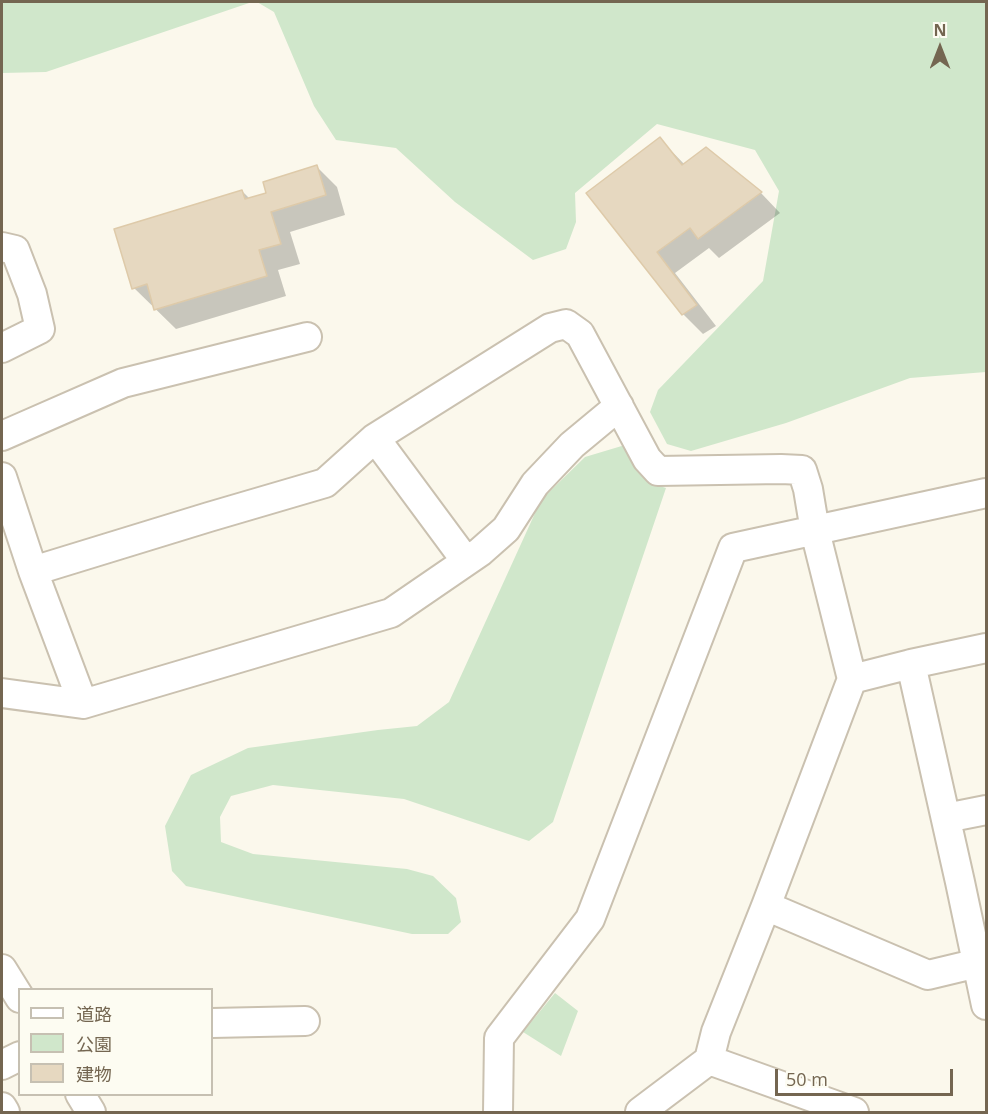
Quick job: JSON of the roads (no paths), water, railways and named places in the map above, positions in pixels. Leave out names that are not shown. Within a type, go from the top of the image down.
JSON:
[{"type":"street","points":[[2,247],[15,250],[32,294],[40,329],[2,348]]},
{"type":"street","points":[[33,571],[325,483],[375,438],[550,328],[566,324],[580,334],[647,459],[658,471],[802,470],[852,679],[716,1032],[709,1060],[640,1113]]},
{"type":"street","points":[[2,436],[123,383],[307,337]]},
{"type":"street","points":[[2,693],[83,704],[391,613],[480,552],[506,529],[535,484],[572,445],[619,406]]},
{"type":"street","points":[[375,438],[466,561]]},
{"type":"street","points":[[2,477],[33,571],[83,704]]},
{"type":"street","points":[[498,1113],[500,1038],[590,919],[733,548],[987,493]]},
{"type":"street","points":[[852,679],[987,648]]},
{"type":"street","points":[[911,664],[987,1005]]},
{"type":"street","points":[[946,818],[987,810]]},
{"type":"street","points":[[766,906],[928,975],[978,963]]},
{"type":"street","points":[[2,969],[18,995]]},
{"type":"street","points":[[213,1023],[305,1021]]},
{"type":"street","points":[[2,1065],[18,1057]]},
{"type":"street","points":[[709,1060],[854,1113]]},
{"type":"street","points":[[81,1096],[91,1113]]},
{"type":"street","points":[[2,1107],[5,1113]]}]
